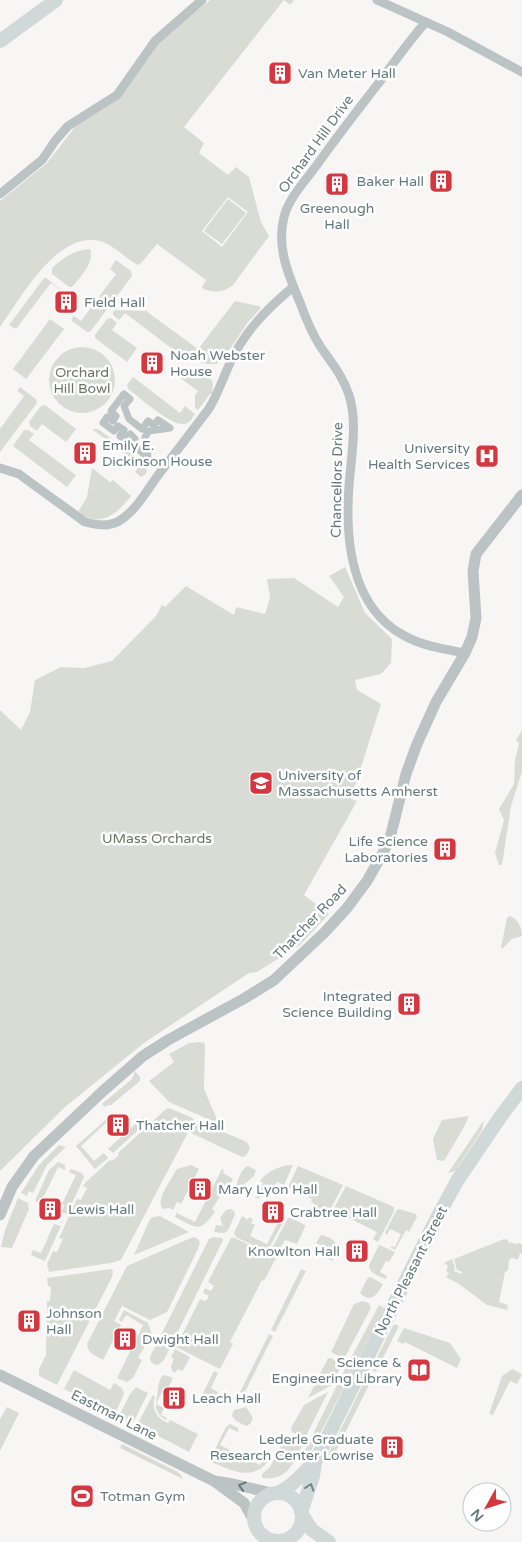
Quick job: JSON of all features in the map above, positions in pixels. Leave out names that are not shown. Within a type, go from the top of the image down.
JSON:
[{"type":"main road","points":[[0,42],[56,0]]},
{"type":"main road","name":"North Pleasant Street","points":[[302,1513],[313,1476],[315,1462],[434,1224],[457,1181],[500,1116],[522,1088]]},
{"type":"main road","name":"North Pleasant Street","points":[[274,1493],[295,1483],[304,1471],[315,1462]]},
{"type":"main road","points":[[250,1542],[257,1504],[263,1498],[274,1493],[290,1496],[295,1500],[312,1530],[330,1542]]},
{"type":"main road","points":[[254,1521],[260,1535],[283,1542],[294,1536],[299,1530],[302,1523],[302,1513]]},
{"type":"street","points":[[0,194],[42,160],[68,126],[117,95],[155,41],[202,0]]},
{"type":"street","points":[[377,0],[465,41],[522,72]]},
{"type":"street","name":"Orchard Hill Drive","points":[[293,287],[285,266],[282,243],[284,215],[289,204],[425,23]]},
{"type":"street","points":[[0,468],[18,474],[85,522],[106,525],[119,521],[127,516],[142,498],[208,410],[216,397],[231,360],[247,335],[265,313],[293,287]]},
{"type":"street","name":"Chancellors Drive","points":[[293,287],[313,334],[342,378],[352,405],[348,541],[355,571],[362,588],[381,618],[395,630],[423,643],[465,654]]},
{"type":"street","points":[[124,394],[130,398],[124,406],[129,420],[142,429],[148,421],[154,426],[158,420],[170,428],[150,431],[145,437],[148,457],[131,444],[135,438],[130,434],[126,440],[120,436],[124,430],[118,426],[114,431],[102,423],[107,417],[112,421],[116,416],[111,412],[124,394]]},
{"type":"street","name":"Thatcher Road","points":[[0,1215],[12,1187],[34,1156],[117,1078],[143,1056],[168,1040],[274,980],[324,933],[367,882],[384,852],[406,774],[417,744],[439,696],[465,654],[472,637],[476,618],[474,560],[480,548],[522,495]]},
{"type":"street","name":"Eastman Lane","points":[[0,1375],[214,1482],[244,1503],[254,1521]]},
{"type":"street","name":"Eastman Lane","points":[[214,1482],[274,1493]]},
{"type":"green space","points":[[210,0],[284,0],[184,127],[204,143],[199,153],[228,175],[236,167],[249,177],[261,222],[269,236],[233,285],[219,292],[203,289],[202,287],[206,280],[157,244],[138,265],[103,242],[87,240],[71,245],[57,255],[30,283],[0,327],[0,201],[47,163],[78,123],[120,97],[159,41]],"holes":[[[228,197],[248,212],[222,247],[202,231]]]},
{"type":"green space","points":[[284,0],[294,0],[290,5]]},
{"type":"green space","points":[[228,199],[246,213],[222,244],[204,231]]},
{"type":"green space","points":[[90,249],[89,264],[72,287],[69,287],[52,274],[52,268],[65,257]]},
{"type":"green space","points":[[116,260],[131,271],[132,276],[90,332],[87,332],[71,320],[74,316],[81,321],[116,274],[110,269]]},
{"type":"green space","points":[[44,278],[67,294],[51,283],[16,329],[9,325]]},
{"type":"green space","points":[[235,301],[261,308],[248,322],[222,361],[216,364],[184,359],[182,357],[184,354],[177,349],[175,351],[125,313],[119,320],[113,315],[113,311],[116,310],[146,311],[198,349]]},
{"type":"green space","points":[[111,318],[117,323],[112,330],[137,348],[127,362],[95,338],[95,335],[107,319]]},
{"type":"green space","points":[[50,319],[64,329],[26,379],[13,369]]},
{"type":"green space","name":"Orchard Hill Bowl","points":[[76,347],[88,347],[100,352],[110,362],[115,374],[113,393],[100,408],[88,413],[76,413],[64,408],[54,398],[49,386],[49,374],[54,362],[64,352]]},
{"type":"green space","points":[[186,367],[208,373],[213,383],[212,394],[210,394],[198,410],[195,408],[195,395],[198,391],[176,375],[180,369]]},
{"type":"green space","points":[[133,377],[180,413],[185,406],[195,414],[184,424],[171,421],[128,389],[127,385]]},
{"type":"green space","points":[[20,387],[36,399],[37,403],[0,452],[0,429],[24,396],[17,391]]},
{"type":"green space","points":[[45,405],[76,429],[66,442],[42,424],[37,431],[30,426],[29,422],[41,406]]},
{"type":"green space","points":[[98,429],[142,461],[147,467],[146,474],[141,477],[135,472],[140,465],[93,430]]},
{"type":"green space","points":[[24,430],[34,434],[29,440],[76,475],[67,487],[13,446]]},
{"type":"green space","points":[[92,468],[110,482],[113,480],[131,496],[114,513],[101,519],[86,517],[78,512],[87,497]]},
{"type":"green space","name":"UMass Orchards","points":[[345,567],[365,613],[392,639],[391,663],[381,674],[355,680],[357,690],[381,704],[351,799],[357,801],[304,895],[329,914],[300,945],[257,972],[249,973],[144,1043],[65,1107],[0,1171],[0,710],[21,730],[30,712],[35,680],[61,667],[84,668],[112,661],[156,616],[162,605],[165,607],[186,586],[234,615],[236,607],[265,614],[270,598],[267,579],[294,578],[338,607],[344,597],[329,576]]},
{"type":"green space","points":[[522,730],[522,772],[511,806],[502,865],[499,865],[495,853],[504,820],[499,809],[514,784],[515,760],[519,743],[516,740]]},
{"type":"green space","points":[[510,916],[519,924],[522,936],[512,939],[502,949],[507,918]]},
{"type":"green space","points":[[189,1043],[204,1043],[205,1046],[204,1089],[219,1124],[169,1102],[149,1081],[174,1062],[169,1054]]},
{"type":"green space","points":[[135,1071],[140,1077],[140,1081],[111,1105],[105,1107],[102,1104],[132,1079]]},
{"type":"green space","points":[[169,1108],[193,1118],[194,1121],[121,1260],[49,1272],[47,1264],[53,1251],[57,1252],[63,1239],[59,1238],[77,1199],[81,1200],[87,1188],[83,1186],[85,1183],[110,1160],[112,1161],[119,1155],[118,1153]]},
{"type":"green space","points":[[469,1116],[444,1161],[437,1160],[433,1139],[442,1120]]},
{"type":"green space","points":[[109,1117],[110,1119],[81,1146],[94,1161],[104,1153],[108,1158],[95,1169],[76,1146]]},
{"type":"green space","points":[[143,1117],[147,1122],[113,1153],[108,1149]]},
{"type":"green space","points":[[484,1120],[482,1130],[455,1171],[448,1173]]},
{"type":"green space","points":[[197,1121],[247,1142],[250,1148],[246,1156],[242,1157],[191,1133]]},
{"type":"green space","points":[[59,1145],[66,1147],[47,1165],[33,1193],[29,1191],[27,1196],[21,1193],[39,1165]]},
{"type":"green space","points":[[58,1162],[65,1165],[65,1170],[58,1167],[40,1203],[35,1201],[49,1170]]},
{"type":"green space","points":[[191,1165],[199,1169],[181,1204],[177,1202],[173,1210],[170,1208],[163,1209],[161,1205],[162,1196],[175,1172],[177,1169]]},
{"type":"green space","points":[[293,1165],[284,1185],[277,1182],[274,1188],[266,1184],[259,1199],[255,1197],[263,1183],[260,1181],[266,1174],[279,1167]]},
{"type":"green space","points":[[248,1166],[256,1170],[254,1176],[235,1192],[241,1172]]},
{"type":"green space","points":[[298,1166],[343,1185],[327,1216],[316,1210],[317,1206],[311,1202],[312,1199],[288,1187]]},
{"type":"green space","points":[[71,1169],[82,1173],[84,1177],[67,1214],[61,1212],[65,1205],[62,1204],[76,1175],[69,1172]]},
{"type":"green space","points":[[222,1169],[224,1170],[223,1173],[233,1179],[224,1197],[221,1195],[212,1209],[215,1211],[206,1223],[198,1227],[175,1217],[179,1207],[177,1213],[195,1222]]},
{"type":"green space","points":[[346,1186],[394,1207],[394,1211],[378,1242],[373,1239],[377,1232],[333,1210]]},
{"type":"green space","points":[[18,1198],[28,1203],[29,1209],[12,1248],[1,1247],[5,1230]]},
{"type":"green space","points":[[231,1209],[235,1215],[227,1232],[214,1232],[216,1225],[223,1226],[220,1218],[226,1210]]},
{"type":"green space","points":[[399,1209],[416,1214],[417,1217],[409,1232],[406,1230],[395,1250],[391,1246],[395,1247],[401,1234],[390,1229],[387,1235],[385,1233],[396,1211]]},
{"type":"green space","points":[[283,1213],[285,1219],[268,1250],[263,1250],[236,1237],[234,1233],[242,1216],[248,1220],[249,1217],[253,1219],[251,1223],[255,1225],[250,1236],[267,1244]]},
{"type":"green space","points":[[160,1216],[189,1232],[134,1255],[150,1219]]},
{"type":"green space","points":[[288,1218],[305,1225],[305,1227],[297,1244],[285,1240],[277,1254],[271,1250]]},
{"type":"green space","points":[[54,1224],[61,1226],[45,1261],[31,1255],[33,1250],[41,1253]]},
{"type":"green space","points":[[321,1235],[331,1239],[336,1244],[337,1247],[332,1261],[325,1257],[328,1249],[316,1243]]},
{"type":"green space","points":[[193,1237],[197,1238],[200,1242],[198,1249],[167,1312],[150,1320],[122,1306],[114,1321],[121,1325],[103,1360],[92,1354],[87,1344],[127,1266]]},
{"type":"green space","points":[[213,1237],[222,1238],[223,1240],[164,1360],[158,1365],[153,1364],[150,1357],[209,1239]]},
{"type":"green space","points":[[231,1238],[235,1238],[276,1258],[264,1281],[262,1280],[230,1342],[233,1344],[220,1369],[176,1347],[200,1299],[206,1301],[209,1296],[203,1293],[205,1288],[211,1291],[214,1286],[208,1282]]},
{"type":"green space","points":[[504,1239],[508,1240],[508,1242],[522,1244],[522,1254],[520,1253],[518,1260],[512,1258],[509,1260],[508,1270],[505,1272],[499,1302],[508,1305],[507,1310],[487,1305],[459,1284],[446,1277],[449,1273],[446,1271],[448,1266],[444,1263],[452,1259],[454,1271],[461,1274],[462,1272],[457,1270],[454,1259]]},
{"type":"green space","points":[[379,1245],[395,1252],[389,1262],[386,1261],[380,1272],[387,1276],[386,1279],[374,1274],[369,1268]]},
{"type":"green space","points":[[111,1269],[113,1271],[112,1277],[57,1385],[39,1376],[39,1369],[46,1355],[47,1301],[50,1301],[51,1287],[48,1286],[47,1278]]},
{"type":"green space","points":[[301,1269],[306,1271],[275,1332],[271,1330]]},
{"type":"green space","points":[[370,1277],[383,1284],[376,1295],[367,1298],[360,1293]]},
{"type":"green space","points":[[363,1301],[369,1303],[371,1308],[344,1359],[331,1352],[354,1304]]},
{"type":"green space","points":[[379,1305],[384,1308],[357,1362],[351,1358]]},
{"type":"green space","points":[[124,1310],[148,1323],[153,1338],[151,1344],[147,1342],[138,1358],[142,1360],[133,1378],[127,1382],[117,1378],[143,1325],[126,1315],[122,1322],[119,1320]]},
{"type":"green space","points":[[394,1324],[399,1326],[376,1372],[371,1369]]},
{"type":"green space","points":[[404,1328],[450,1343],[461,1359],[457,1368],[405,1342],[403,1344],[397,1341]]},
{"type":"green space","points":[[269,1334],[273,1336],[244,1394],[240,1392]]},
{"type":"green space","points":[[175,1349],[190,1357],[183,1370],[178,1369],[175,1373],[172,1371],[171,1366],[174,1359],[171,1357]]},
{"type":"green space","points":[[328,1358],[342,1364],[332,1385],[308,1398]]},
{"type":"green space","points":[[347,1365],[354,1368],[311,1451],[304,1452]]},
{"type":"green space","points":[[512,1369],[522,1374],[517,1384],[510,1381],[493,1415],[489,1414],[502,1376]]},
{"type":"green space","points":[[74,1370],[110,1390],[114,1383],[122,1388],[124,1394],[115,1414],[64,1389]]},
{"type":"green space","points":[[214,1371],[218,1373],[211,1388],[218,1392],[213,1403],[207,1406],[200,1402],[201,1397]]},
{"type":"green space","points":[[368,1374],[373,1377],[335,1453],[328,1455]]},
{"type":"green space","points":[[165,1375],[173,1378],[167,1391],[163,1390],[156,1404],[162,1376]]},
{"type":"green space","points":[[136,1387],[148,1393],[133,1423],[119,1416],[130,1394]]},
{"type":"green space","points":[[328,1392],[305,1438],[292,1432],[291,1428],[304,1405]]},
{"type":"green space","points":[[153,1395],[155,1396],[154,1409],[160,1419],[168,1423],[170,1420],[198,1434],[189,1452],[137,1425]]},
{"type":"green space","points":[[156,1404],[164,1408],[161,1415],[167,1418],[166,1420],[162,1417],[158,1412]]},
{"type":"green space","points":[[7,1407],[19,1413],[0,1451],[0,1419]]},
{"type":"green space","points":[[246,1407],[253,1418],[250,1424],[246,1426],[236,1421],[232,1416],[234,1410]]},
{"type":"green space","points":[[230,1424],[238,1428],[238,1432],[229,1428],[220,1445],[260,1465],[264,1457],[268,1461],[262,1468],[248,1473],[240,1472],[209,1461],[226,1427]]},
{"type":"green space","points":[[287,1435],[303,1443],[293,1464],[284,1474],[278,1477],[262,1478],[262,1474],[270,1467]]},
{"type":"green space","points":[[122,1444],[176,1471],[183,1479],[120,1448]]},
{"type":"place","name":"Van Meter Hall","points":[[280,73]]},
{"type":"place","name":"Baker Hall","points":[[441,181]]},
{"type":"place","name":"Greenough Hall","points":[[337,184]]},
{"type":"place","name":"Field Hall","points":[[66,302]]},
{"type":"place","name":"Noah Webster House","points":[[152,363]]},
{"type":"place","name":"Emily E. Dickinson House","points":[[85,453]]},
{"type":"place","name":"University Health Services","points":[[487,456]]},
{"type":"place","name":"University of Massachusetts Amherst","points":[[261,783]]},
{"type":"place","name":"Life Science Laboratories","points":[[445,849]]},
{"type":"place","name":"Integrated Science Building","points":[[409,1004]]},
{"type":"place","name":"Thatcher Hall","points":[[118,1125]]},
{"type":"place","name":"Mary Lyon Hall","points":[[200,1189]]},
{"type":"place","name":"Lewis Hall","points":[[50,1209]]},
{"type":"place","name":"Crabtree Hall","points":[[273,1212]]},
{"type":"place","name":"Knowlton Hall","points":[[357,1251]]},
{"type":"place","name":"Johnson Hall","points":[[29,1321]]},
{"type":"place","name":"Dwight Hall","points":[[125,1339]]},
{"type":"place","name":"Science & Engineering Library","points":[[419,1370]]},
{"type":"place","name":"Leach Hall","points":[[174,1398]]},
{"type":"place","name":"Lederle Graduate Research Center Lowrise","points":[[392,1447]]},
{"type":"place","name":"Totman Gym","points":[[82,1496]]}]
